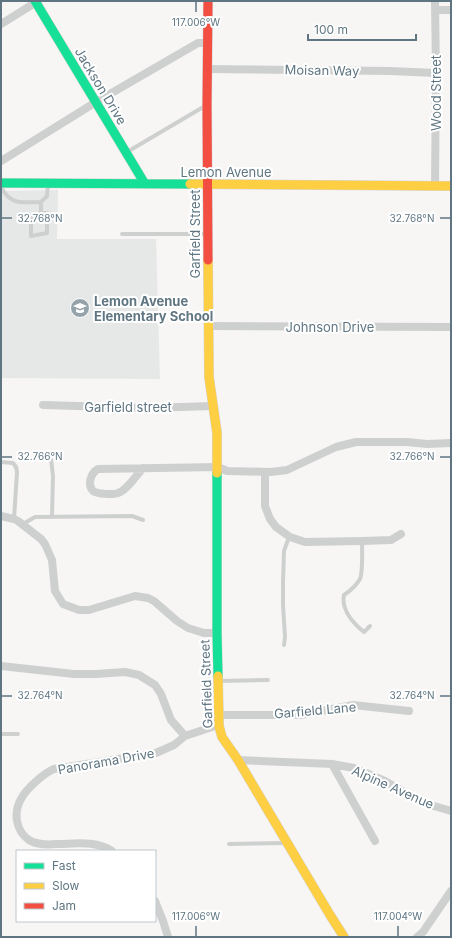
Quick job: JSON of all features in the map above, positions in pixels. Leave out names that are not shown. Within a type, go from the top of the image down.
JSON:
[{"type":"street","points":[[1,24],[36,1]]},
{"type":"street","name":"Jackson Drive","points":[[36,1],[145,184]]},
{"type":"street","name":"Garfield Street","points":[[208,1],[208,326],[209,377],[217,433],[217,633],[220,726],[222,737],[238,760],[344,937]]},
{"type":"street","name":"Wood Street","points":[[435,1],[435,186]]},
{"type":"street","points":[[435,10],[451,10]]},
{"type":"street","points":[[1,161],[96,102],[198,43],[208,43]]},
{"type":"street","name":"Moisan Way","points":[[207,69],[436,73]]},
{"type":"street","name":"Lemon Avenue","points":[[1,183],[451,186]]},
{"type":"street","name":"Johnson Drive","points":[[208,326],[451,327]]},
{"type":"street","name":"Garfield street","points":[[43,405],[147,408],[213,406]]},
{"type":"street","points":[[143,468],[124,490],[118,493],[98,493],[94,491],[91,486],[94,471],[98,469],[143,468],[218,467],[227,471],[265,473],[287,470],[336,447],[350,443],[407,442],[427,444],[451,442]]},
{"type":"street","points":[[265,473],[265,506],[270,519],[276,527],[290,536],[305,542],[362,541],[391,540],[401,534]]},
{"type":"street","points":[[1,516],[14,519],[23,524],[45,544],[52,560],[55,591],[63,604],[79,610],[89,610],[135,596],[148,598],[188,628],[204,633],[217,633]]},
{"type":"street","points":[[1,666],[74,674],[124,672],[139,674],[155,685],[161,694],[171,720],[186,736],[214,726],[220,726]]},
{"type":"street","name":"Garfield Lane","points":[[220,715],[301,714],[353,705],[409,711]]},
{"type":"street","name":"Panorama Drive","points":[[110,850],[103,846],[91,844],[45,845],[32,842],[21,832],[17,822],[17,808],[26,791],[42,776],[54,769],[156,753],[168,748],[186,736]]},
{"type":"street","name":"Alpine Avenue","points":[[238,760],[332,764],[354,768],[385,781],[427,804],[451,811]]},
{"type":"street","points":[[332,764],[375,841]]},
{"type":"street","points":[[417,937],[423,932],[451,891]]},
{"type":"street","points":[[156,904],[168,937]]},
{"type":"lane","points":[[126,152],[207,105]]},
{"type":"lane","points":[[41,213],[41,202],[47,196],[48,184]]},
{"type":"lane","points":[[1,187],[4,192],[16,202],[41,202]]},
{"type":"lane","points":[[41,213],[47,213],[47,233],[31,236],[31,216],[41,213]]},
{"type":"lane","points":[[122,234],[208,234]]},
{"type":"lane","points":[[51,459],[53,484],[52,517]]},
{"type":"lane","points":[[1,462],[13,463],[16,467],[14,519]]},
{"type":"lane","points":[[23,524],[35,517],[132,516],[143,520]]},
{"type":"lane","points":[[284,645],[283,563],[284,551],[290,536]]},
{"type":"lane","points":[[362,541],[361,578],[351,590],[344,595],[343,600],[344,607],[355,625],[364,632],[370,626]]},
{"type":"lane","points":[[219,681],[268,680]]},
{"type":"lane","points":[[1,734],[18,734]]},
{"type":"lane","points":[[229,844],[288,843]]},
{"type":"shaded area","name":"Lemon Avenue Elementary School","points":[[58,190],[57,239],[156,239],[160,379],[1,378],[1,191]]},
{"type":"traffic: fast","points":[[35,1],[145,184]]},
{"type":"traffic: fast","points":[[1,183],[190,184]]},
{"type":"traffic: fast","points":[[217,473],[218,676]]},
{"type":"traffic: slow","points":[[190,184],[451,186]]},
{"type":"traffic: slow","points":[[208,260],[209,377],[217,433],[217,473]]},
{"type":"traffic: slow","points":[[218,676],[219,726],[222,737],[238,760],[344,937]]},
{"type":"traffic: jam","points":[[208,1],[208,260]]},
{"type":"place","name":"Lemon Avenue Elementary School","points":[[80,308]]}]
